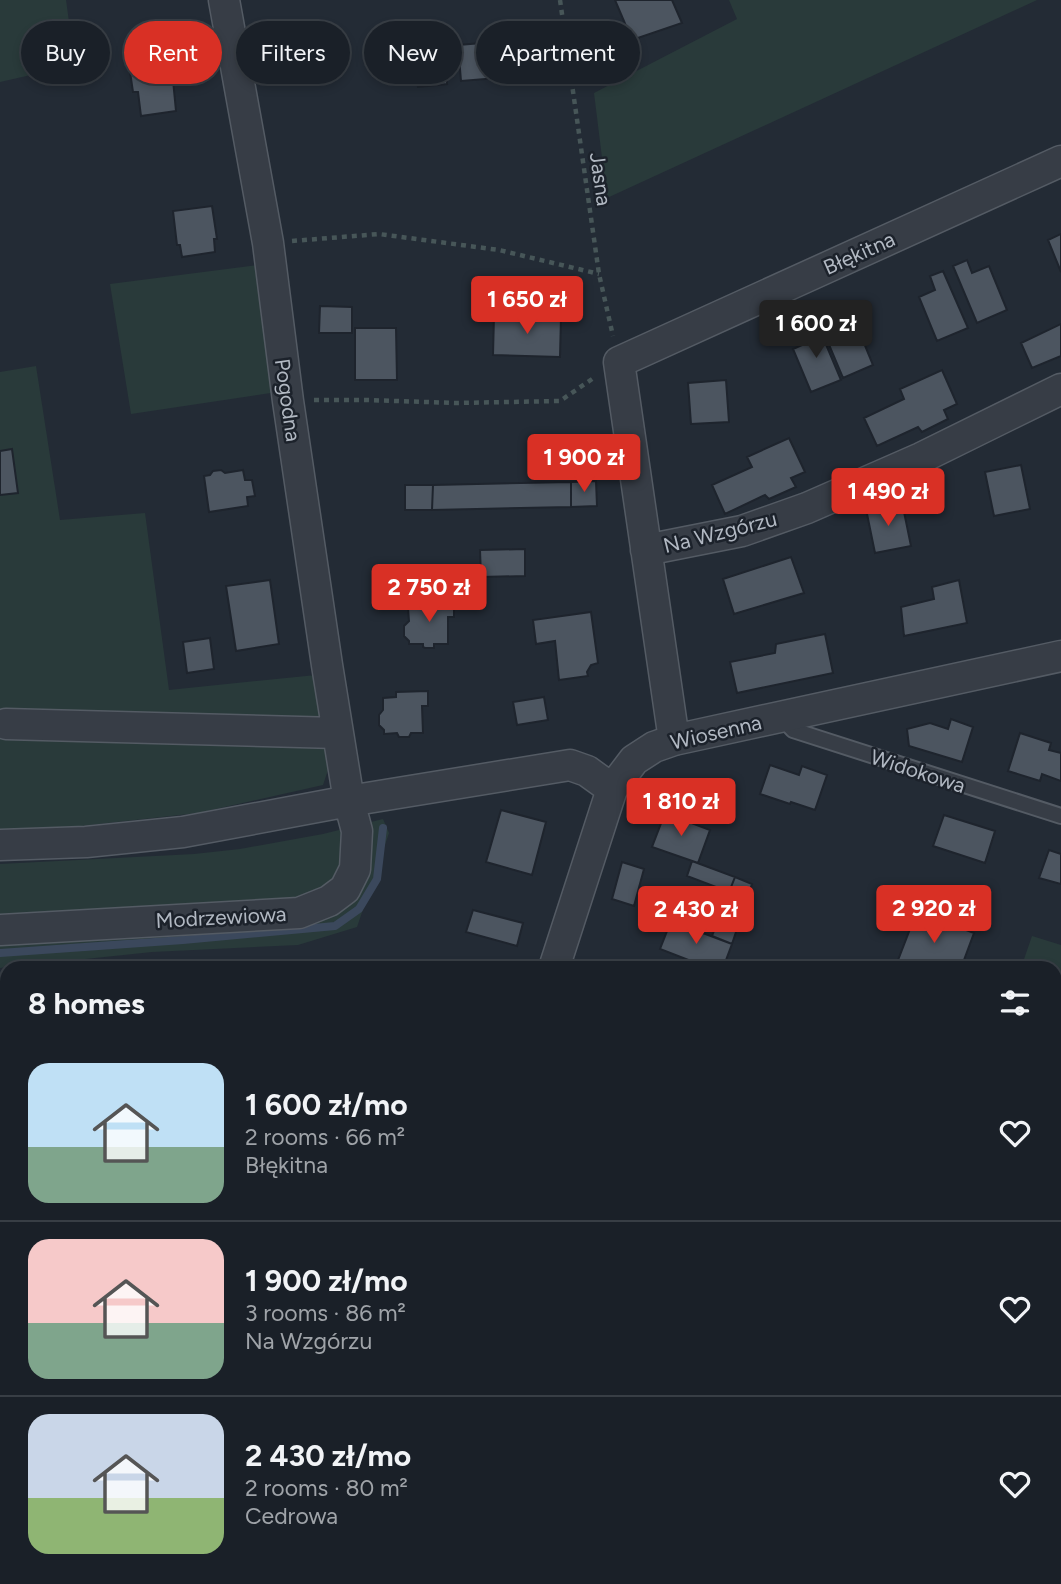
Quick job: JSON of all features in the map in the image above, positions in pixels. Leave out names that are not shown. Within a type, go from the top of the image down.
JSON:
[{"type":"street","name":"Pogodna","points":[[224,0],[268,243],[288,401],[349,801]]},
{"type":"street","name":"Błękitna","points":[[618,362],[1061,161]]},
{"type":"street","points":[[618,362],[674,740]]},
{"type":"street","name":"Na Wzgórzu","points":[[646,550],[742,531],[807,508],[921,458],[1061,389]]},
{"type":"street","name":"Wiosenna","points":[[556,961],[612,789],[634,760],[654,747],[674,740],[1061,656]]},
{"type":"street","points":[[6,724],[337,733]]},
{"type":"street","points":[[0,845],[86,842],[183,832],[349,801],[570,765],[587,771],[612,789]]},
{"type":"street","name":"Modrzewiowa","points":[[0,930],[299,913],[329,901],[345,889],[355,869],[357,831],[349,801]]},
{"type":"lane","name":"Widokowa","points":[[781,717],[793,730],[1061,817]]},
{"type":"path","name":"Jasna","points":[[560,0],[599,274],[618,362]]},
{"type":"path","points":[[268,243],[379,234],[499,250],[599,274]]},
{"type":"path","points":[[288,401],[560,401],[618,362]]},
{"type":"shaded area","points":[[0,0],[66,0],[69,21],[21,21],[21,77],[0,82]]},
{"type":"shaded area","points":[[729,0],[1037,0],[607,198],[594,93],[611,84],[640,84],[640,69],[737,19]]},
{"type":"shaded area","points":[[258,265],[284,391],[131,414],[110,284]]},
{"type":"shaded area","points":[[36,366],[60,520],[145,513],[169,690],[316,675],[328,770],[323,785],[198,813],[63,828],[0,829],[0,372]]},
{"type":"shaded area","points":[[383,819],[389,833],[357,927],[298,945],[152,952],[66,961],[0,961],[0,864],[194,854],[240,849],[323,834]]},
{"type":"shaded area","points":[[1032,936],[1061,945],[1061,961],[1023,961]]},
{"type":"building","points":[[615,0],[672,0],[682,23],[640,37],[640,21],[624,21]]},
{"type":"building","points":[[476,44],[476,80],[462,81],[462,45]]},
{"type":"building","points":[[132,84],[173,84],[176,111],[141,116],[138,92],[133,92]]},
{"type":"building","points":[[418,84],[447,84],[418,87]]},
{"type":"building","points":[[212,206],[217,239],[214,239],[215,252],[182,257],[180,245],[177,245],[173,211]]},
{"type":"building","points":[[1061,234],[1061,272],[1048,240]]},
{"type":"building","points":[[967,260],[972,273],[989,266],[1007,310],[977,323],[953,266]]},
{"type":"building","points":[[943,271],[968,328],[937,341],[919,297],[935,290],[930,276]]},
{"type":"building","points":[[320,306],[352,307],[352,333],[319,333]]},
{"type":"building","points":[[494,315],[561,317],[560,357],[493,355]]},
{"type":"building","points":[[832,315],[838,329],[855,321],[873,365],[843,378],[819,321]]},
{"type":"building","points":[[817,323],[841,380],[811,392],[793,349],[809,342],[804,328]]},
{"type":"building","points":[[1061,324],[1061,356],[1032,368],[1021,343]]},
{"type":"building","points":[[355,328],[396,328],[397,380],[355,380]]},
{"type":"building","points":[[942,370],[957,404],[944,410],[948,419],[922,432],[918,427],[877,446],[864,418],[904,399],[900,389]]},
{"type":"building","points":[[726,380],[729,422],[691,424],[688,383]]},
{"type":"building","points":[[789,438],[805,472],[791,478],[796,487],[769,499],[765,495],[725,514],[712,485],[752,467],[747,457]]},
{"type":"building","points":[[12,449],[18,493],[0,495],[0,451]]},
{"type":"building","points":[[1021,465],[1030,509],[994,516],[985,472]]},
{"type":"building","points":[[221,470],[225,473],[243,470],[245,480],[252,480],[255,496],[247,497],[248,506],[209,512],[204,476]]},
{"type":"building","points":[[596,481],[597,506],[571,507],[571,482]]},
{"type":"building","points":[[571,482],[571,507],[432,510],[433,485]]},
{"type":"building","points":[[405,485],[433,485],[432,510],[405,510]]},
{"type":"building","points":[[902,502],[911,546],[875,553],[866,509]]},
{"type":"building","points":[[525,549],[525,576],[481,577],[480,550]]},
{"type":"building","points":[[791,557],[804,593],[734,614],[723,579]]},
{"type":"building","points":[[270,580],[279,644],[236,651],[226,586]]},
{"type":"building","points":[[959,580],[967,623],[904,636],[901,607],[934,599],[932,587]]},
{"type":"building","points":[[422,602],[454,602],[454,617],[448,617],[448,644],[434,644],[434,648],[425,648],[423,644],[409,644],[404,636],[404,626],[409,621],[408,608],[422,608]]},
{"type":"building","points":[[591,612],[598,663],[591,665],[588,676],[559,680],[555,641],[536,644],[533,620]]},
{"type":"building","points":[[825,634],[833,673],[737,693],[730,662],[775,653],[776,644]]},
{"type":"building","points":[[210,638],[214,669],[187,673],[183,642]]},
{"type":"building","points":[[428,691],[428,706],[422,706],[423,733],[411,733],[409,737],[399,737],[397,733],[384,734],[379,725],[383,698],[396,697],[396,692]]},
{"type":"building","points":[[544,697],[548,720],[517,725],[513,702]]},
{"type":"building","points":[[951,719],[973,727],[962,762],[909,746],[907,729],[930,723],[948,729]]},
{"type":"building","points":[[1020,733],[1051,743],[1049,750],[1061,753],[1061,781],[1042,774],[1040,781],[1008,771]]},
{"type":"building","points":[[770,765],[799,775],[802,766],[827,775],[815,810],[760,794]]},
{"type":"building","points":[[501,810],[546,822],[532,875],[486,862]]},
{"type":"building","points":[[665,813],[710,830],[698,863],[652,847]]},
{"type":"building","points":[[944,815],[995,831],[985,863],[933,846]]},
{"type":"building","points":[[1049,850],[1061,854],[1061,884],[1039,878]]},
{"type":"building","points":[[692,861],[735,877],[729,892],[687,876]]},
{"type":"building","points":[[622,862],[644,869],[634,906],[612,899]]},
{"type":"building","points":[[735,877],[752,884],[732,944],[712,936]]},
{"type":"building","points":[[473,910],[523,923],[517,946],[466,932]]},
{"type":"building","points":[[917,911],[974,933],[964,961],[898,961]]},
{"type":"building","points":[[671,921],[732,944],[726,961],[691,961],[660,949]]},
{"type":"waterway","points":[[0,953],[335,926],[359,909],[377,879],[383,828]]}]
